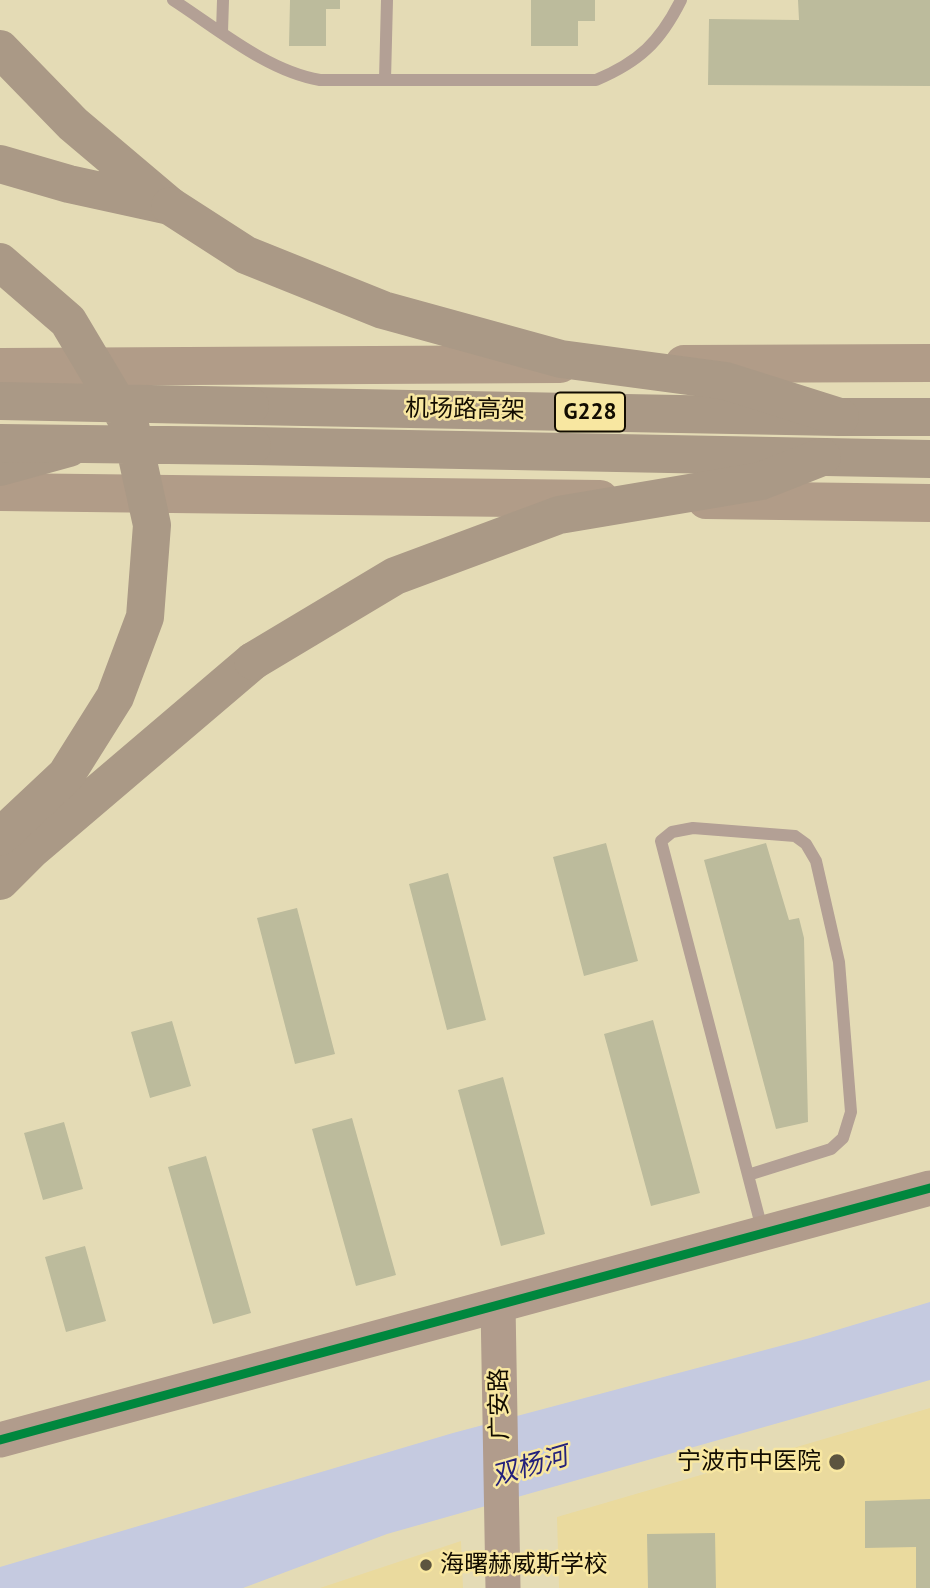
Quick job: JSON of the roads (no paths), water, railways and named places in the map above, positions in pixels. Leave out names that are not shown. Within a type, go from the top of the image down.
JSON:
[{"type":"highway","points":[[0,49],[73,124],[170,206],[246,255],[383,310],[561,359],[726,380],[840,417]]},
{"type":"highway","points":[[0,164],[69,184],[170,206]]},
{"type":"highway","points":[[0,262],[68,321],[130,425],[152,526],[145,617],[115,697],[66,775],[0,837]]},
{"type":"highway","name":"机场路高架","points":[[0,401],[930,417]]},
{"type":"highway","name":"机场路高架","points":[[0,443],[930,459]]},
{"type":"highway","points":[[0,467],[79,444]]},
{"type":"highway","points":[[0,881],[31,850],[253,661],[395,576],[559,515],[761,481],[822,457]]},
{"type":"main road","points":[[0,367],[930,363]]},
{"type":"main road","points":[[0,492],[930,503]]},
{"type":"street","points":[[0,1440],[930,1188]]},
{"type":"street","name":"广安路","points":[[498,1305],[503,1588]]},
{"type":"lane","points":[[173,0],[271,64],[298,76],[320,80],[596,80],[618,71],[642,56],[661,35],[681,0]]},
{"type":"lane","points":[[222,32],[223,0]]},
{"type":"lane","points":[[385,80],[387,0]]},
{"type":"lane","points":[[748,1175],[831,1149],[843,1138],[851,1112],[839,962],[816,861],[806,844],[795,836],[693,828],[672,832],[662,841],[748,1175],[763,1233]]},
{"type":"water","name":"双杨河","points":[[930,1302],[930,1380],[387,1534],[243,1588],[0,1588],[0,1567],[453,1433],[810,1338]]},
{"type":"place","name":"宁波市中医院","points":[[837,1462]]},
{"type":"place","name":"海曙赫威斯学校","points":[[426,1565]]}]
